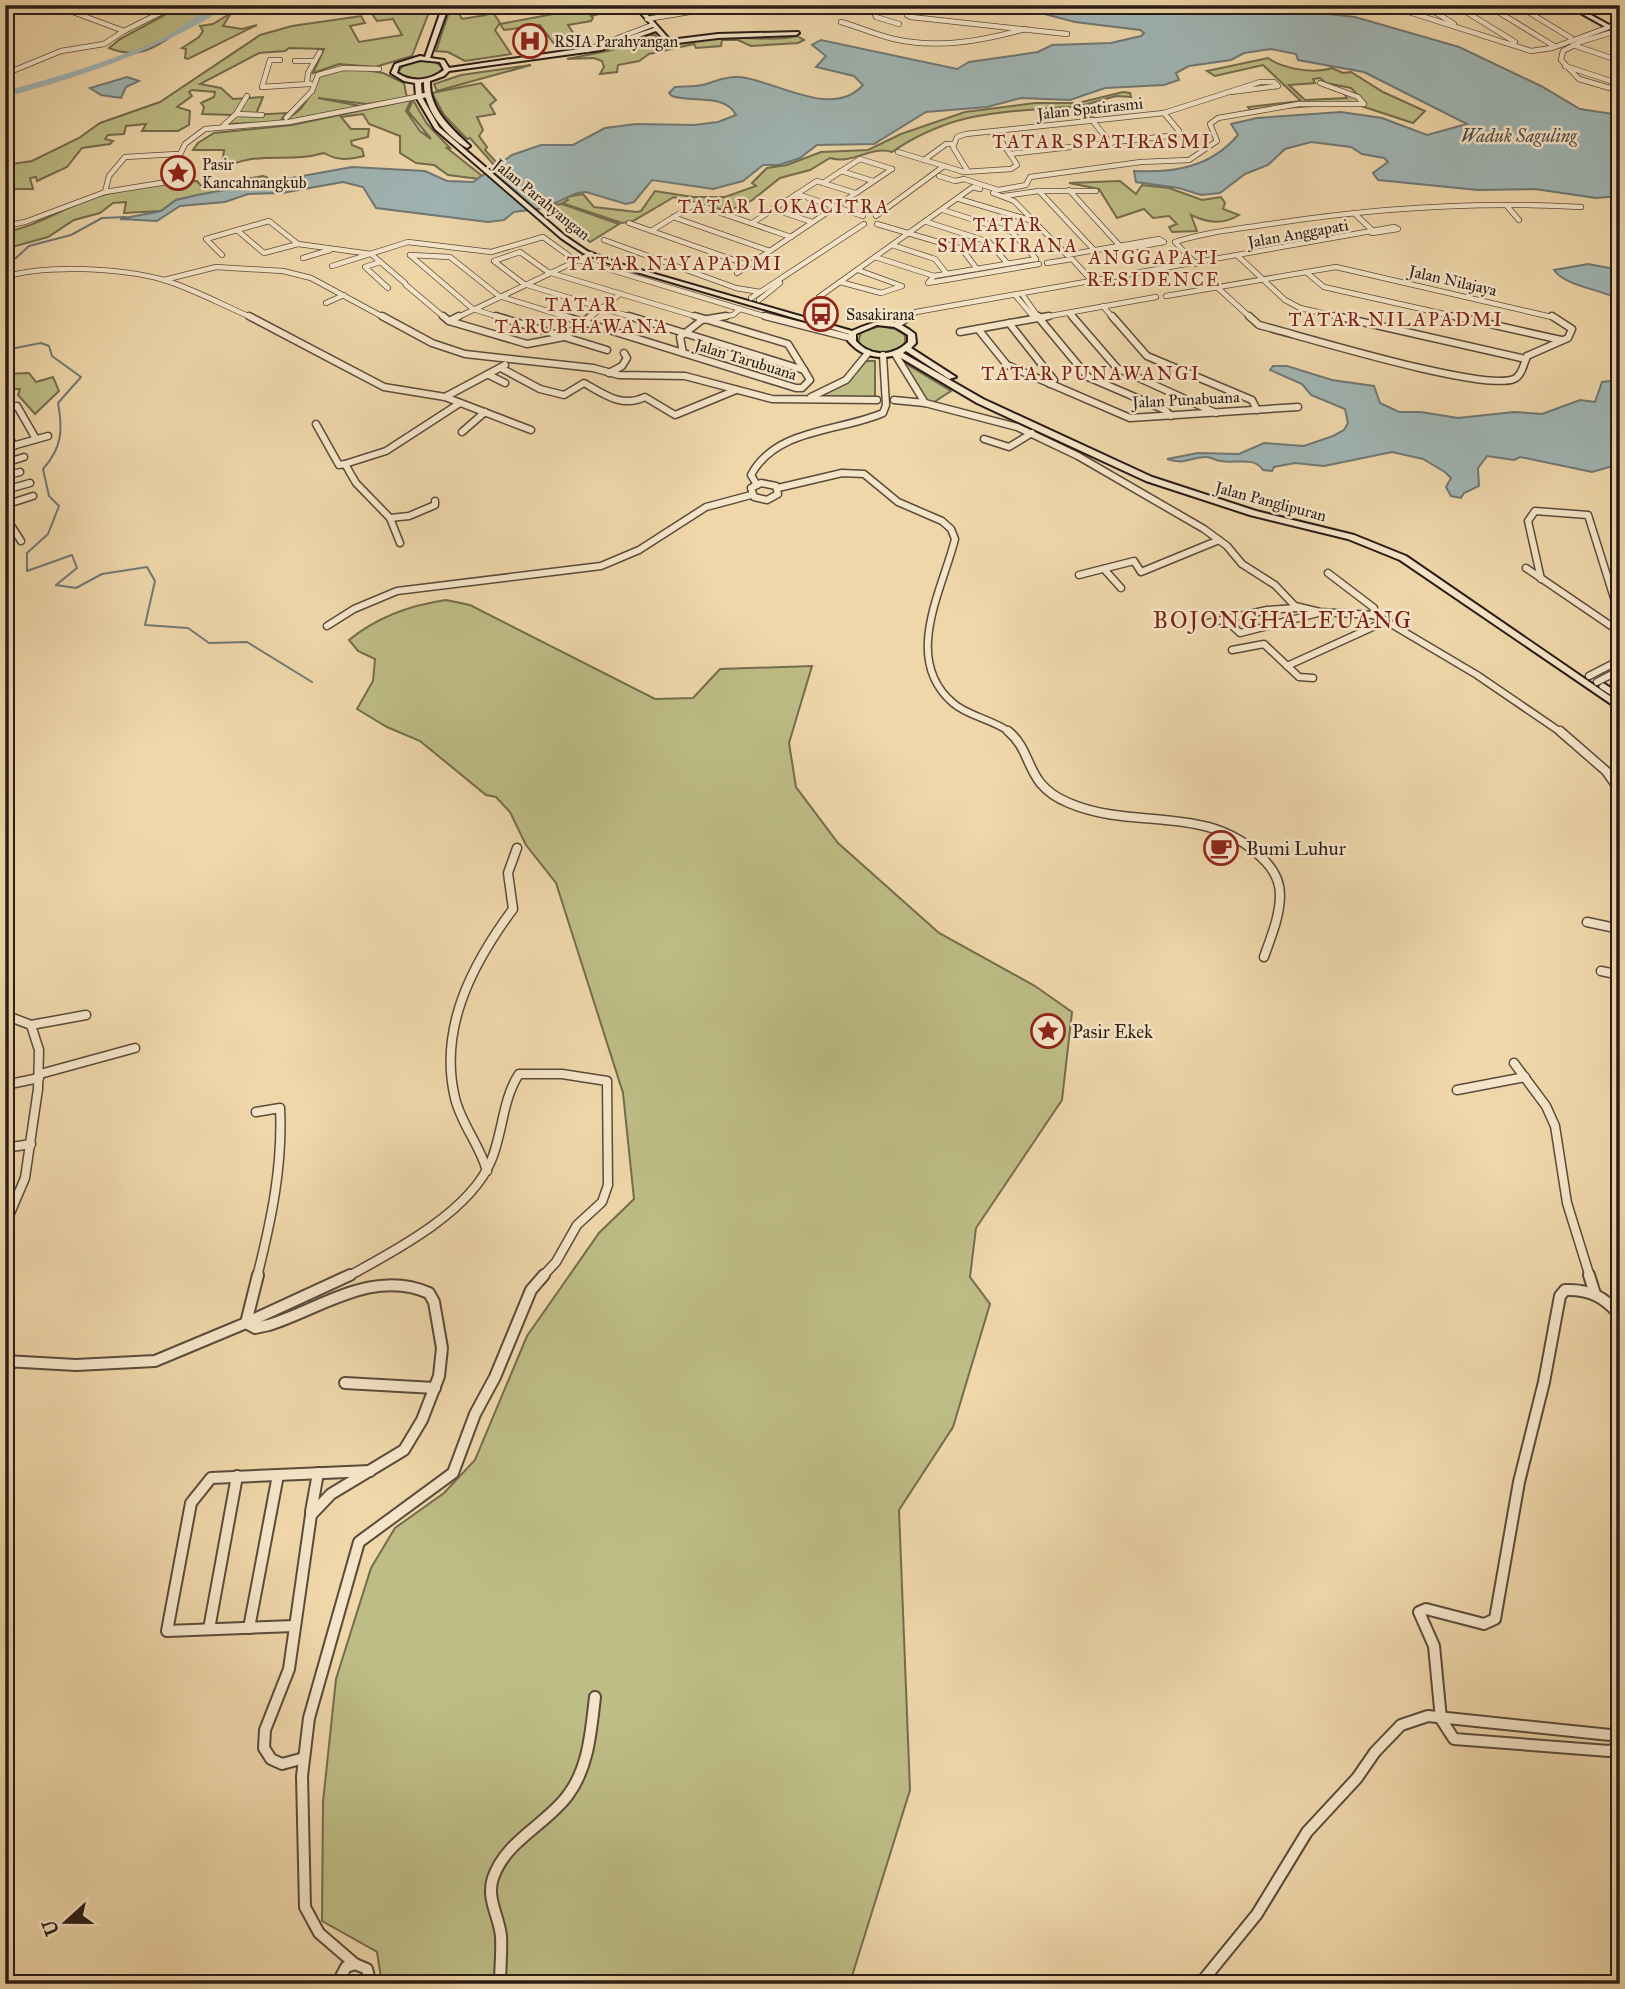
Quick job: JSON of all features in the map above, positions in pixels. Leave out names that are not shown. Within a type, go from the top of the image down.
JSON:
[{"type":"main road","points":[[424,58],[438,5]]},
{"type":"main road","points":[[424,58],[446,5]]},
{"type":"main road","points":[[636,5],[664,39],[672,42],[718,36],[796,33]]},
{"type":"main road","points":[[1570,5],[1619,30]]},
{"type":"main road","points":[[447,70],[442,61],[424,58],[404,62],[394,69],[396,76],[402,79],[427,80],[447,70],[605,47],[654,27]]},
{"type":"main road","name":"Jalan Parahyangan","points":[[418,80],[437,128],[473,155],[588,253],[854,333]]},
{"type":"main road","points":[[423,96],[427,80]]},
{"type":"main road","name":"Jalan Parahyangan","points":[[563,233],[598,252],[663,276],[756,297],[854,333]]},
{"type":"main road","points":[[876,323],[897,325],[911,334],[912,343],[907,349],[896,353],[868,353],[856,347],[854,333],[876,323]]},
{"type":"main road","name":"Jalan Panglipuran","points":[[907,349],[984,396],[1149,473],[1259,508],[1360,533],[1404,551],[1620,707]]},
{"type":"main road","name":"Jalan Panglipuran","points":[[896,353],[980,401],[1149,479],[1263,516],[1351,537],[1390,552],[1429,573],[1620,698]]},
{"type":"street","points":[[54,5],[124,31]]},
{"type":"street","points":[[147,5],[164,12]]},
{"type":"street","points":[[5,75],[61,51],[104,44],[176,5]]},
{"type":"street","points":[[647,19],[732,5]]},
{"type":"street","points":[[871,5],[876,17],[900,24]]},
{"type":"street","points":[[911,5],[907,15],[911,18],[1067,33]]},
{"type":"street","points":[[1424,5],[1463,30]]},
{"type":"street","points":[[1455,5],[1527,50]]},
{"type":"street","points":[[1437,13],[1486,5],[1554,46]]},
{"type":"street","points":[[1517,5],[1571,38]]},
{"type":"street","points":[[1391,6],[1527,50],[1538,51],[1605,25]]},
{"type":"street","points":[[841,22],[878,33],[980,42],[1025,29]]},
{"type":"street","points":[[1562,65],[1563,51],[1572,45],[1619,30]]},
{"type":"street","points":[[1572,45],[1620,61]]},
{"type":"street","points":[[286,118],[313,91],[308,73],[320,52]]},
{"type":"street","points":[[279,60],[268,60],[262,87],[311,84],[318,75],[338,68],[379,69]]},
{"type":"street","points":[[295,61],[315,61]]},
{"type":"street","points":[[1562,65],[1620,84]]},
{"type":"street","points":[[1562,65],[1579,79],[1620,91]]},
{"type":"street","name":"Jalan Spatirasmi","points":[[924,160],[946,144],[953,144],[957,137],[978,131],[1164,113],[1231,92],[1269,81],[1278,86],[1231,92]]},
{"type":"street","points":[[939,176],[1001,190],[1026,185],[1030,177],[1042,175],[1082,172],[1142,162],[1189,160],[1217,141],[1210,129],[1210,124],[1216,119],[1299,104],[1364,104],[1358,97],[1320,83]]},
{"type":"street","points":[[223,126],[236,114],[247,96]]},
{"type":"street","points":[[5,226],[29,221],[105,192],[167,182],[177,154],[193,135],[223,126],[289,122],[423,96]]},
{"type":"street","points":[[1010,154],[1177,135],[1179,131],[1164,113]]},
{"type":"street","points":[[236,114],[262,115]]},
{"type":"street","points":[[1092,120],[1111,144]]},
{"type":"street","points":[[898,152],[964,172],[1015,168],[1017,165],[1001,141]]},
{"type":"street","points":[[953,144],[967,170],[964,172]]},
{"type":"street","points":[[105,192],[109,176],[125,157],[177,154]]},
{"type":"street","points":[[737,273],[892,169],[860,159],[823,183]]},
{"type":"street","points":[[929,180],[939,176],[947,167]]},
{"type":"street","points":[[604,240],[756,297],[862,219],[876,216],[947,167]]},
{"type":"street","points":[[841,171],[873,181]]},
{"type":"street","points":[[752,223],[817,181],[855,194]]},
{"type":"street","points":[[819,297],[892,245],[912,234],[973,187],[1004,196],[1035,222],[1067,255],[1121,248],[1159,239]]},
{"type":"street","points":[[1069,190],[1121,248]]},
{"type":"street","points":[[1004,196],[1039,191],[1096,191]]},
{"type":"street","points":[[1039,191],[1094,250]]},
{"type":"street","points":[[795,195],[862,219],[962,249],[976,269]]},
{"type":"street","points":[[959,199],[1035,222]]},
{"type":"street","points":[[651,231],[695,204],[791,237]]},
{"type":"street","points":[[1492,206],[1497,215]]},
{"type":"street","points":[[1196,264],[1175,242],[1354,213],[1492,206],[1581,207]]},
{"type":"street","points":[[1507,206],[1519,220]]},
{"type":"street","points":[[773,209],[813,222]]},
{"type":"street","points":[[943,210],[1012,232],[1037,261]]},
{"type":"street","name":"Jalan Anggapati","points":[[897,325],[916,312],[1373,232],[1354,213]]},
{"type":"street","points":[[876,216],[879,223]]},
{"type":"street","points":[[673,217],[770,251]]},
{"type":"street","points":[[222,255],[206,239],[272,222],[298,244]]},
{"type":"street","points":[[927,222],[989,242],[1007,264]]},
{"type":"street","points":[[629,223],[748,265]]},
{"type":"street","points":[[237,230],[264,253],[298,244],[370,254],[449,321],[522,344],[564,337],[620,294]]},
{"type":"street","points":[[332,266],[412,242],[491,252],[543,237],[575,259],[740,309],[854,333]]},
{"type":"street","points":[[892,245],[935,259],[947,274]]},
{"type":"street","points":[[303,258],[333,249]]},
{"type":"street","points":[[520,252],[548,272],[788,344],[805,370],[524,284],[494,261],[520,252]]},
{"type":"street","points":[[449,321],[588,253]]},
{"type":"street","points":[[499,296],[447,256],[410,255],[474,309],[607,350]]},
{"type":"street","points":[[1241,256],[1285,300],[1300,308],[1526,358],[1564,341]]},
{"type":"street","points":[[875,257],[934,276],[1037,261]]},
{"type":"street","points":[[1047,263],[1072,259],[1092,281]]},
{"type":"street","points":[[934,276],[928,283],[1037,261]]},
{"type":"street","points":[[380,262],[365,267],[388,288]]},
{"type":"street","points":[[164,280],[211,267],[266,269],[303,275],[403,324],[432,343],[454,351],[609,373],[685,376],[772,399],[877,400]]},
{"type":"street","name":"Jalan Nilajaya","points":[[1166,296],[1342,268],[1557,316],[1572,329],[1564,341]]},
{"type":"street","points":[[5,277],[24,271],[84,269],[164,280],[263,322],[384,387],[444,397],[531,430]]},
{"type":"street","points":[[841,282],[871,293],[897,291],[901,285],[859,270]]},
{"type":"street","points":[[1306,272],[1324,287],[1564,341]]},
{"type":"street","points":[[1218,288],[1250,321],[1259,325],[1455,376],[1503,381],[1514,379],[1519,376],[1526,358]]},
{"type":"street","points":[[1018,294],[1088,377],[1165,410],[1171,416]]},
{"type":"street","points":[[326,303],[344,295]]},
{"type":"street","name":"Jalan Tarubuana","points":[[499,296],[802,388],[810,380],[805,370]]},
{"type":"street","points":[[960,332],[1156,297]]},
{"type":"street","points":[[1103,306],[1147,356],[1252,400],[1257,410]]},
{"type":"street","points":[[683,353],[680,337],[702,320],[733,315],[740,309]]},
{"type":"street","points":[[1069,313],[1117,368],[1216,413]]},
{"type":"street","points":[[1009,323],[1054,380],[1051,384]]},
{"type":"street","points":[[392,330],[403,324]]},
{"type":"street","name":"Jalan Punabuana","points":[[978,329],[1002,361],[1130,418],[1298,407]]},
{"type":"street","points":[[609,373],[622,366],[627,358],[624,353]]},
{"type":"street","points":[[809,398],[846,380],[868,353]]},
{"type":"street","points":[[896,353],[925,403]]},
{"type":"street","points":[[757,485],[751,475],[761,458],[806,434],[883,412],[886,405],[883,355]]},
{"type":"street","points":[[444,397],[489,375],[513,359]]},
{"type":"street","points":[[501,368],[540,389],[564,395],[584,383],[617,402],[624,400],[633,403],[645,397],[675,415],[736,390]]},
{"type":"street","points":[[489,375],[505,383]]},
{"type":"street","points":[[894,400],[925,403],[1003,422],[1032,433],[1090,462],[1219,540],[1242,564],[1275,585],[1300,608]]},
{"type":"street","points":[[316,424],[339,465],[386,451],[460,403]]},
{"type":"street","points":[[5,410],[17,406],[36,439]]},
{"type":"street","points":[[462,432],[485,412]]},
{"type":"street","points":[[5,429],[14,446]]},
{"type":"street","points":[[984,439],[1009,447],[1032,433]]},
{"type":"street","points":[[5,448],[48,436]]},
{"type":"street","points":[[5,463],[24,457]]},
{"type":"street","points":[[345,464],[356,483],[390,518],[400,543]]},
{"type":"street","points":[[5,476],[20,472]]},
{"type":"street","points":[[751,495],[751,488],[757,485],[769,484],[778,488],[842,473],[859,473],[869,477],[898,502],[947,525],[955,539],[926,640],[928,665],[940,689],[964,711],[1013,735],[1034,777],[1065,801],[1091,811],[1207,824],[1244,840],[1259,852],[1277,875],[1280,895],[1264,957]]},
{"type":"street","points":[[5,490],[30,483]]},
{"type":"street","points":[[327,626],[363,605],[397,591],[601,566],[639,550],[706,508],[751,495],[762,500],[772,499],[778,494],[778,488]]},
{"type":"street","points":[[5,505],[33,496]]},
{"type":"street","points":[[390,518],[424,511],[435,505],[436,501]]},
{"type":"street","points":[[1541,579],[1528,521],[1539,510],[1588,515],[1620,617]]},
{"type":"street","points":[[5,516],[21,541]]},
{"type":"street","points":[[1079,575],[1133,561],[1141,572],[1219,540]]},
{"type":"street","points":[[1526,568],[1620,632]]},
{"type":"street","points":[[1104,569],[1121,588]]},
{"type":"street","points":[[1328,573],[1374,608],[1373,615]]},
{"type":"street","points":[[1208,623],[1267,610],[1300,608],[1373,615],[1387,621],[1567,737],[1604,766],[1620,791]]},
{"type":"street","points":[[1225,620],[1240,634],[1321,612]]},
{"type":"street","points":[[1287,666],[1387,621]]},
{"type":"street","points":[[1232,650],[1264,644],[1301,678],[1313,678]]},
{"type":"street","points":[[1593,679],[1620,660]]},
{"type":"street","points":[[1593,679],[1620,670]]},
{"type":"street","points":[[487,1171],[482,1148],[456,1099],[452,1067],[455,1018],[471,969],[513,909],[508,873],[517,848]]},
{"type":"street","points":[[1587,922],[1620,929]]},
{"type":"street","points":[[1601,971],[1620,975]]},
{"type":"street","points":[[5,1016],[31,1026],[86,1015]]},
{"type":"street","points":[[5,1225],[22,1192],[29,1170],[39,1075],[36,1034],[31,1026]]},
{"type":"street","points":[[5,1085],[135,1048]]},
{"type":"street","points":[[1514,1063],[1546,1106],[1555,1126],[1567,1203],[1595,1294]]},
{"type":"street","points":[[5,1373],[8,1361],[76,1365],[155,1361],[287,1307],[398,1248],[453,1207],[487,1171],[519,1074],[534,1070],[556,1075],[590,1076],[607,1081],[605,1098],[610,1129],[607,1193],[597,1209],[570,1234],[556,1262],[531,1290],[495,1377],[470,1426],[453,1473],[359,1542],[346,1600],[317,1684],[304,1758],[302,1824],[309,1923],[321,1938],[336,1945],[355,1964],[367,1969],[371,1984]]},
{"type":"street","points":[[1457,1090],[1525,1077]]},
{"type":"street","points":[[246,1323],[260,1266],[280,1152],[281,1108],[256,1112]]},
{"type":"street","points":[[5,1148],[31,1144]]},
{"type":"street","points":[[246,1323],[255,1328],[275,1324],[302,1315],[347,1292],[362,1290],[425,1290],[434,1302],[441,1331],[441,1362],[435,1388],[422,1420],[404,1450],[331,1494],[311,1515]]},
{"type":"street","points":[[1620,1315],[1604,1296],[1565,1290],[1560,1296],[1544,1382],[1519,1482],[1495,1619],[1484,1624],[1436,1610],[1419,1612],[1419,1619],[1435,1648],[1439,1717],[1446,1732],[1454,1739],[1609,1751],[1620,1747]]},
{"type":"street","points":[[345,1383],[435,1388]]},
{"type":"street","points":[[294,1626],[167,1631],[191,1503],[211,1478],[372,1471]]},
{"type":"street","points":[[304,1758],[282,1764],[271,1759],[264,1748],[265,1730],[289,1669],[318,1473]]},
{"type":"street","points":[[249,1628],[278,1475]]},
{"type":"street","points":[[209,1629],[237,1476]]},
{"type":"street","points":[[500,1984],[501,1932],[489,1890],[493,1876],[500,1860],[559,1805],[575,1785],[590,1736],[595,1697]]},
{"type":"street","points":[[1200,1984],[1257,1914],[1307,1832],[1401,1725],[1420,1717],[1439,1717],[1620,1736]]},
{"type":"street","points":[[337,1984],[346,1967],[355,1964]]},
{"type":"shaded area","points":[[183,5],[234,5],[198,19],[146,50],[135,53],[109,48],[120,39]]},
{"type":"shaded area","points":[[455,6],[462,19],[486,15],[482,8],[489,6],[500,23],[495,30],[511,54],[465,61],[448,52],[436,51],[449,12]]},
{"type":"shaded area","points":[[596,6],[603,13],[591,16],[591,21],[568,25],[581,45],[557,48],[540,25],[504,30],[500,24]]},
{"type":"shaded area","points":[[419,8],[429,12],[412,56],[375,67],[339,64],[313,73],[324,49],[289,48],[285,51],[259,53],[200,84],[221,88],[233,99],[263,97],[256,114],[248,115],[286,113],[282,119],[290,117],[301,108],[319,76],[337,69],[383,73],[404,83],[407,98],[367,104],[318,98],[366,107],[278,122],[227,124],[232,115],[202,114],[204,107],[201,103],[214,97],[215,92],[192,90],[189,92],[192,96],[177,107],[190,111],[189,125],[178,131],[142,131],[146,124],[126,126],[124,134],[108,135],[105,139],[113,141],[110,144],[82,148],[67,167],[37,181],[36,177],[30,178],[33,189],[15,189],[13,193],[5,194],[5,165],[32,161],[79,138],[100,123],[160,102],[260,35],[292,26],[361,16],[365,23],[350,26],[359,42],[402,35],[393,19],[377,21],[372,14]]},
{"type":"shaded area","points":[[231,13],[223,26],[242,29],[257,25],[188,59],[185,58],[186,49],[182,48],[199,37],[203,31],[200,26],[213,24]]},
{"type":"shaded area","points":[[647,35],[655,35],[664,44],[713,39],[778,39],[797,36],[804,40],[798,43],[751,46],[738,40],[722,40],[721,46],[696,48],[694,44],[649,54],[639,61],[618,65],[617,72],[600,74],[604,67],[602,61],[594,58],[567,59],[612,50]]},
{"type":"shaded area","points":[[1268,58],[1299,69],[1317,71],[1332,68],[1343,73],[1351,72],[1383,92],[1425,111],[1413,123],[1361,106],[1366,103],[1351,88],[1326,83],[1320,78],[1313,79],[1315,83],[1289,85],[1305,100],[1347,98],[1343,92],[1333,90],[1326,84],[1357,97],[1363,103],[1250,110],[1248,107],[1301,101],[1263,65],[1215,76],[1207,71]]},
{"type":"shaded area","points":[[434,61],[443,68],[433,76],[421,79],[398,72],[405,63]]},
{"type":"shaded area","points":[[531,65],[437,91],[434,84],[461,75]]},
{"type":"shaded area","points":[[481,83],[496,100],[490,105],[495,114],[477,117],[483,130],[479,136],[487,147],[485,150],[497,163],[493,164],[470,138],[467,139],[444,115],[432,93]]},
{"type":"shaded area","points":[[1123,92],[1130,93],[1131,97],[1116,96],[1084,105],[1093,117],[1088,118],[1079,106],[982,115],[938,127],[892,152],[877,151],[846,159],[830,158],[810,170],[780,178],[751,201],[728,211],[674,197],[633,221],[622,223],[562,203],[568,200],[566,197],[583,194],[594,207],[637,212],[641,211],[655,191],[693,197],[725,197],[756,186],[752,183],[767,168],[787,165],[821,152],[868,150],[901,134],[965,112],[1035,103],[1078,103]]},
{"type":"shaded area","points":[[411,100],[406,111],[420,131],[431,139],[408,111],[413,100],[427,124],[450,148],[447,148],[481,175],[479,179],[448,175],[434,165],[416,163],[400,153],[400,136],[369,124],[363,114],[341,117],[351,129],[369,129],[368,137],[351,141],[352,145],[362,149],[364,156],[339,159],[324,153],[259,158],[221,170],[224,150],[193,150],[198,143],[214,133],[292,125]]},
{"type":"shaded area","points":[[263,176],[268,178],[268,182],[176,200],[161,211],[124,213],[126,202],[113,203],[100,213],[74,220],[48,237],[5,249],[5,232],[36,223],[97,197],[155,185],[197,181],[202,187]]},
{"type":"shaded area","points":[[1120,181],[1136,194],[1142,185],[1169,188],[1202,200],[1221,197],[1225,203],[1223,209],[1239,215],[1215,222],[1191,215],[1197,231],[1172,232],[1169,227],[1177,224],[1169,216],[1153,218],[1144,209],[1117,218],[1099,189],[1069,183]]},
{"type":"shaded area","points":[[562,204],[619,224],[590,242],[543,206]]},
{"type":"shaded area","points":[[880,326],[895,329],[905,335],[905,344],[894,350],[881,352],[869,350],[858,343],[861,332]]},
{"type":"shaded area","points":[[866,361],[875,361],[875,397],[818,397],[844,384]]},
{"type":"shaded area","points":[[903,362],[951,391],[931,404],[927,403]]},
{"type":"shaded area","points":[[29,373],[36,382],[53,377],[59,391],[35,414],[18,395],[20,389],[5,389],[5,374]]},
{"type":"shaded area","points":[[446,600],[470,605],[655,699],[693,698],[720,669],[812,666],[789,743],[796,787],[838,843],[939,933],[1035,986],[1072,1012],[1062,1100],[976,1228],[970,1277],[990,1304],[953,1427],[899,1510],[910,1790],[852,1976],[853,1984],[382,1984],[377,1952],[322,1921],[323,1802],[336,1679],[371,1568],[395,1528],[444,1493],[475,1460],[527,1336],[599,1233],[634,1199],[623,1093],[556,883],[526,845],[510,812],[496,797],[486,795],[420,741],[387,727],[357,709],[373,681],[375,659],[358,651],[349,640],[394,614]]},
{"type":"water","name":"Waduk Saguling","points":[[1126,5],[1215,5],[1245,11],[1266,7],[1355,17],[1459,47],[1541,86],[1580,109],[1620,115],[1620,196],[1596,198],[1535,189],[1478,190],[1378,180],[1373,173],[1388,162],[1384,158],[1362,154],[1351,147],[1311,142],[1285,149],[1268,165],[1245,174],[1220,193],[1201,195],[1179,188],[1136,182],[1134,171],[1178,169],[1204,161],[1238,135],[1231,124],[1257,118],[1341,112],[1382,118],[1427,135],[1467,124],[1364,72],[1298,60],[1296,54],[1271,49],[1244,53],[1231,60],[1189,66],[1176,73],[1179,80],[1164,85],[1105,88],[1070,100],[1021,98],[987,107],[926,112],[874,144],[817,145],[800,158],[779,165],[763,165],[743,181],[713,189],[652,180],[634,202],[626,204],[586,192],[577,193],[545,208],[514,212],[504,220],[488,222],[376,208],[363,187],[343,182],[282,193],[248,194],[225,202],[180,206],[157,221],[120,219],[161,211],[176,200],[197,195],[352,167],[425,171],[447,181],[473,182],[512,155],[541,145],[573,145],[605,128],[636,124],[694,125],[718,122],[736,115],[731,108],[716,101],[672,96],[669,93],[675,87],[699,86],[724,78],[739,77],[820,99],[836,99],[850,95],[863,85],[854,76],[816,67],[826,56],[812,45],[821,40],[957,69],[969,62],[1038,52],[1052,45],[1111,43],[1141,36],[1144,33],[1140,30],[1075,22],[1037,12]]},
{"type":"water","points":[[127,77],[139,81],[126,87],[121,98],[101,95],[90,88]]},
{"type":"water","points":[[1588,264],[1620,270],[1620,308],[1617,306],[1618,299],[1574,284],[1554,270]]},
{"type":"water","points":[[1273,366],[1287,366],[1332,380],[1374,386],[1380,403],[1399,412],[1421,412],[1458,418],[1514,412],[1542,414],[1580,400],[1595,402],[1602,382],[1620,380],[1620,464],[1592,472],[1520,457],[1514,460],[1487,456],[1478,468],[1479,486],[1464,493],[1461,498],[1451,496],[1446,487],[1451,478],[1445,472],[1423,459],[1392,452],[1324,466],[1295,463],[1274,467],[1272,471],[1263,470],[1255,463],[1219,461],[1207,457],[1183,461],[1167,459],[1198,453],[1239,454],[1264,443],[1304,446],[1344,430],[1348,423],[1345,409],[1311,395],[1302,384],[1270,370]]},
{"type":"waterway","points":[[5,94],[124,57],[171,37],[209,12],[227,5]]},
{"type":"waterway","points":[[5,262],[16,258],[29,246],[71,235],[102,218],[126,217]]},
{"type":"waterway","points":[[5,350],[41,343],[49,346],[52,356],[81,377],[58,403],[60,438],[54,454],[43,469],[49,496],[59,506],[48,534],[27,553],[27,571],[72,555],[77,568],[56,585],[76,588],[102,574],[147,567],[155,581],[145,625],[188,628],[209,643],[247,642],[312,682]]},
{"type":"place","name":"RSIA Parahyangan","points":[[530,41]]},
{"type":"place","name":"Pasir Kancahnangkub","points":[[178,173]]},
{"type":"place","name":"Sasakirana","points":[[821,314]]},
{"type":"place","name":"Bumi Luhur","points":[[1221,848]]},
{"type":"place","name":"Pasir Ekek","points":[[1048,1031]]},
{"type":"district","name":"TATAR SPATIRASMI","points":[[1102,141]]},
{"type":"district","name":"TATAR LOKACITRA","points":[[784,206]]},
{"type":"district","name":"TATAR SIMAKIRANA","points":[[1008,235]]},
{"type":"district","name":"TATAR NAYAPADMI","points":[[675,263]]},
{"type":"district","name":"ANGGAPATI RESIDENCE","points":[[1154,268]]},
{"type":"district","name":"TATAR TARUBHAWANA","points":[[582,315]]},
{"type":"district","name":"TATAR NILAPADMI","points":[[1396,319]]},
{"type":"district","name":"TATAR PUNAWANGI","points":[[1091,373]]},
{"type":"district","name":"BOJONGHALEUANG","points":[[1283,620]]}]
